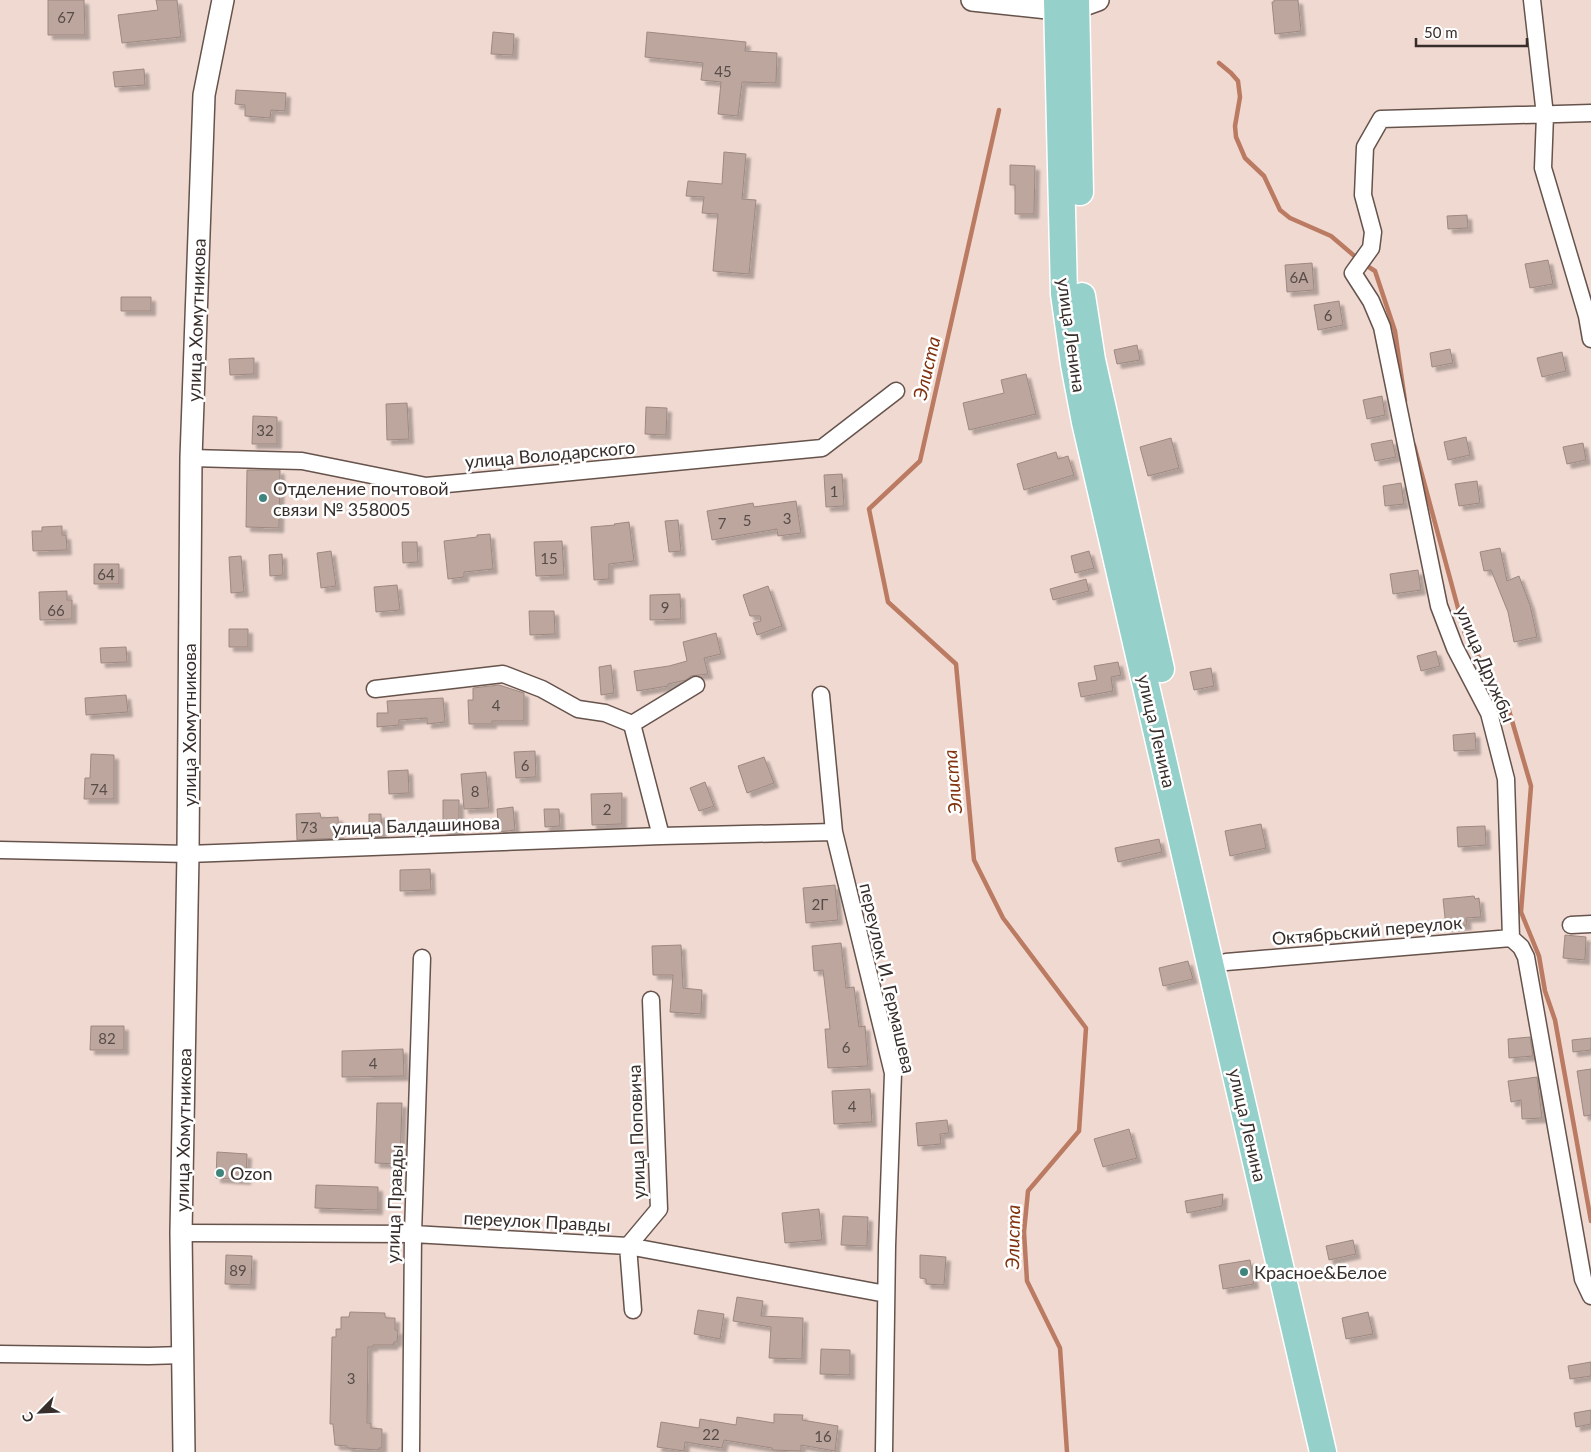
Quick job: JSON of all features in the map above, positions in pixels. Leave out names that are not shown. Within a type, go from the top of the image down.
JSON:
[{"type":"main road","name":"улица Ленина","points":[[1073,3],[1082,292],[1092,360],[1226,962],[1340,1452]]},
{"type":"main road","name":"улица Ленина","points":[[1073,3],[1064,294],[1074,364],[1087,428],[1323,1452]]},
{"type":"street","name":"улица Хомутникова","points":[[184,1452],[182,1233],[188,854],[191,458],[204,95],[223,0]]},
{"type":"street","points":[[972,0],[1073,3]]},
{"type":"street","points":[[1532,0],[1545,115],[1543,168],[1587,316],[1591,339]]},
{"type":"street","points":[[1545,115],[1591,113]]},
{"type":"street","name":"улица Дружбы","points":[[1511,938],[1506,779],[1489,713],[1455,648],[1439,606],[1382,327],[1371,301],[1353,273],[1372,248],[1372,232],[1363,195],[1365,147],[1381,119],[1545,115]]},
{"type":"street","name":"улица Володарского","points":[[191,458],[302,461],[426,486],[822,448],[896,392]]},
{"type":"street","points":[[375,689],[502,674],[542,689],[578,710],[604,713],[632,724]]},
{"type":"street","points":[[632,724],[696,684]]},
{"type":"street","name":"переулок И. Гермашева","points":[[821,695],[834,832],[893,1073],[886,1294],[884,1452]]},
{"type":"street","points":[[632,724],[661,836]]},
{"type":"street","name":"улица Балдашинова","points":[[0,850],[188,854],[661,836],[834,832]]},
{"type":"street","points":[[1571,925],[1591,924]]},
{"type":"street","points":[[1511,938],[1521,947],[1526,957],[1583,1279],[1591,1296]]},
{"type":"street","name":"Октябрьский переулок","points":[[1226,962],[1511,938]]},
{"type":"street","name":"улица Правды","points":[[411,1452],[412,1234],[422,958]]},
{"type":"street","name":"улица Поповича","points":[[628,1246],[659,1209],[651,1000]]},
{"type":"street","name":"переулок Правды","points":[[182,1233],[412,1234],[628,1246],[886,1294]]},
{"type":"street","points":[[628,1246],[633,1310]]},
{"type":"street","points":[[0,1354],[183,1355]]},
{"type":"building","points":[[48,0],[84,0],[85,35],[48,35]]},
{"type":"building","points":[[156,0],[177,0],[181,37],[122,43],[118,15],[158,10]]},
{"type":"building","points":[[1274,0],[1298,0],[1301,31],[1275,34],[1272,2]]},
{"type":"building","points":[[493,32],[514,34],[513,55],[491,54]]},
{"type":"building","points":[[647,32],[746,42],[745,51],[777,53],[776,83],[742,82],[738,116],[718,114],[721,82],[701,80],[703,63],[645,57]]},
{"type":"building","points":[[144,69],[145,85],[115,87],[113,72]]},
{"type":"building","points":[[236,90],[286,93],[285,111],[271,110],[270,118],[245,116],[245,105],[235,104]]},
{"type":"building","points":[[724,152],[746,154],[742,199],[756,200],[749,274],[713,271],[718,214],[702,213],[704,197],[686,196],[688,181],[722,184]]},
{"type":"building","points":[[1010,165],[1035,166],[1034,214],[1015,214],[1015,185],[1010,185]]},
{"type":"building","points":[[1467,215],[1468,228],[1448,229],[1447,216]]},
{"type":"building","points":[[1548,260],[1553,284],[1530,288],[1525,264]]},
{"type":"building","points":[[1312,263],[1314,290],[1287,292],[1285,265]]},
{"type":"building","points":[[121,297],[151,297],[151,311],[121,311]]},
{"type":"building","points":[[1339,301],[1343,325],[1318,330],[1314,305]]},
{"type":"building","points":[[1137,345],[1140,360],[1117,364],[1114,350]]},
{"type":"building","points":[[1450,349],[1453,363],[1432,367],[1430,353]]},
{"type":"building","points":[[1562,352],[1566,371],[1542,377],[1537,358]]},
{"type":"building","points":[[254,358],[254,374],[230,375],[229,359]]},
{"type":"building","points":[[1026,374],[1036,414],[969,430],[963,403],[1004,393],[1001,380]]},
{"type":"building","points":[[1382,396],[1385,415],[1367,419],[1363,400]]},
{"type":"building","points":[[407,403],[409,439],[387,440],[386,404]]},
{"type":"building","points":[[646,407],[667,408],[666,435],[645,434]]},
{"type":"building","points":[[253,416],[277,417],[277,444],[252,444]]},
{"type":"building","points":[[1466,437],[1470,455],[1448,460],[1444,442]]},
{"type":"building","points":[[1171,438],[1179,468],[1148,476],[1140,447]]},
{"type":"building","points":[[1392,440],[1396,457],[1375,461],[1371,444]]},
{"type":"building","points":[[1583,443],[1586,460],[1567,464],[1563,447]]},
{"type":"building","points":[[1056,452],[1058,459],[1068,456],[1074,475],[1024,490],[1017,464]]},
{"type":"building","name":"Отделение почтовой связи № 358005","points":[[247,470],[280,470],[279,528],[246,527]]},
{"type":"building","points":[[842,474],[844,506],[826,507],[824,475]]},
{"type":"building","points":[[1477,481],[1480,503],[1459,506],[1455,484]]},
{"type":"building","points":[[1401,483],[1404,504],[1385,506],[1383,486]]},
{"type":"building","points":[[796,501],[801,533],[778,536],[777,529],[712,540],[707,511],[753,503],[754,507]]},
{"type":"building","points":[[678,520],[681,551],[669,552],[665,521]]},
{"type":"building","points":[[629,522],[634,561],[609,564],[609,579],[594,580],[591,527]]},
{"type":"building","points":[[62,526],[62,535],[66,535],[67,550],[33,551],[32,531],[42,531],[42,527]]},
{"type":"building","points":[[490,534],[493,569],[464,572],[464,577],[448,579],[444,541]]},
{"type":"building","points":[[562,541],[564,575],[536,576],[534,542]]},
{"type":"building","points":[[402,542],[417,542],[418,562],[403,563]]},
{"type":"building","points":[[1500,548],[1507,581],[1519,576],[1530,605],[1537,637],[1514,642],[1508,612],[1491,570],[1484,571],[1480,552]]},
{"type":"building","points":[[331,551],[336,586],[321,588],[317,553]]},
{"type":"building","points":[[1089,551],[1094,568],[1075,573],[1071,556]]},
{"type":"building","points":[[282,554],[283,575],[270,576],[269,555]]},
{"type":"building","points":[[241,556],[244,592],[231,593],[229,557]]},
{"type":"building","points":[[94,564],[119,564],[119,584],[94,584]]},
{"type":"building","points":[[1418,570],[1421,590],[1393,594],[1390,574]]},
{"type":"building","points":[[1086,579],[1089,591],[1053,600],[1050,589]]},
{"type":"building","points":[[397,585],[400,610],[376,612],[374,587]]},
{"type":"building","points":[[768,586],[782,626],[757,635],[753,623],[761,621],[760,616],[750,616],[743,595]]},
{"type":"building","points":[[67,591],[67,600],[72,600],[72,619],[40,620],[39,592]]},
{"type":"building","points":[[680,594],[681,619],[650,620],[650,595]]},
{"type":"building","points":[[529,611],[554,611],[555,634],[530,635]]},
{"type":"building","points":[[229,629],[248,629],[248,647],[229,647]]},
{"type":"building","points":[[716,633],[721,654],[704,658],[708,674],[691,676],[686,680],[668,684],[668,686],[637,691],[634,671],[669,666],[687,661],[683,642]]},
{"type":"building","points":[[126,647],[127,662],[101,663],[100,648]]},
{"type":"building","points":[[1436,651],[1440,666],[1421,671],[1417,656]]},
{"type":"building","points":[[1118,662],[1121,675],[1111,677],[1113,691],[1081,697],[1078,683],[1097,680],[1094,666]]},
{"type":"building","points":[[611,665],[614,693],[601,695],[599,667]]},
{"type":"building","points":[[1211,668],[1214,686],[1194,690],[1190,672]]},
{"type":"building","points":[[499,685],[524,693],[524,721],[492,721],[492,724],[469,724],[468,700],[473,700],[473,688]]},
{"type":"building","points":[[126,695],[128,712],[86,715],[85,698]]},
{"type":"building","points":[[443,698],[445,722],[427,724],[427,718],[399,720],[399,725],[377,727],[377,713],[388,713],[387,701]]},
{"type":"building","points":[[1475,733],[1476,750],[1454,751],[1453,735]]},
{"type":"building","points":[[535,751],[536,777],[516,778],[514,752]]},
{"type":"building","points":[[91,754],[114,755],[114,799],[84,799],[85,778],[90,778]]},
{"type":"building","points":[[764,757],[774,783],[747,793],[738,766]]},
{"type":"building","points":[[408,770],[409,793],[389,794],[388,771]]},
{"type":"building","points":[[486,772],[489,808],[464,809],[461,774]]},
{"type":"building","points":[[705,782],[714,806],[699,811],[690,788]]},
{"type":"building","points":[[622,793],[622,824],[592,825],[591,794]]},
{"type":"building","points":[[443,800],[459,800],[459,831],[443,831]]},
{"type":"building","points":[[513,807],[515,830],[499,832],[497,809]]},
{"type":"building","points":[[544,809],[559,809],[560,826],[545,827]]},
{"type":"building","points":[[320,813],[321,818],[338,817],[339,838],[297,840],[296,814]]},
{"type":"building","points":[[369,814],[381,814],[382,837],[369,837]]},
{"type":"building","points":[[1261,824],[1266,848],[1230,856],[1225,831]]},
{"type":"building","points":[[1485,826],[1486,845],[1458,847],[1457,827]]},
{"type":"building","points":[[1159,839],[1162,852],[1118,862],[1115,848]]},
{"type":"building","points":[[430,869],[431,890],[400,891],[400,870]]},
{"type":"building","points":[[835,885],[838,920],[806,923],[803,888]]},
{"type":"building","points":[[1474,896],[1475,899],[1479,898],[1481,917],[1466,918],[1467,925],[1446,927],[1443,899]]},
{"type":"building","points":[[1565,935],[1586,937],[1585,960],[1563,958]]},
{"type":"building","points":[[841,943],[846,988],[854,987],[859,1027],[865,1026],[868,1066],[828,1068],[825,1029],[830,1029],[823,970],[814,971],[812,946]]},
{"type":"building","points":[[681,945],[683,988],[702,990],[701,1014],[670,1012],[673,975],[653,975],[652,946]]},
{"type":"building","points":[[1188,961],[1193,979],[1163,986],[1159,968]]},
{"type":"building","points":[[91,1026],[124,1026],[124,1050],[90,1050]]},
{"type":"building","points":[[1530,1037],[1533,1056],[1509,1058],[1508,1039]]},
{"type":"building","points":[[1591,1038],[1591,1050],[1573,1052],[1572,1040]]},
{"type":"building","points":[[403,1049],[404,1076],[342,1077],[342,1051]]},
{"type":"building","points":[[1591,1069],[1591,1115],[1584,1116],[1577,1071]]},
{"type":"building","points":[[1537,1077],[1542,1118],[1522,1119],[1521,1100],[1511,1102],[1508,1081]]},
{"type":"building","points":[[870,1089],[872,1122],[834,1124],[832,1091]]},
{"type":"building","points":[[377,1103],[402,1103],[400,1164],[375,1163]]},
{"type":"building","points":[[947,1120],[949,1133],[940,1134],[941,1144],[918,1146],[916,1123]]},
{"type":"building","points":[[1129,1129],[1137,1158],[1103,1167],[1094,1139]]},
{"type":"building","points":[[217,1152],[247,1154],[246,1180],[216,1178]]},
{"type":"building","points":[[316,1185],[378,1187],[378,1210],[315,1208]]},
{"type":"building","points":[[1223,1194],[1222,1206],[1187,1213],[1185,1201]]},
{"type":"building","points":[[819,1209],[822,1240],[785,1243],[782,1213]]},
{"type":"building","points":[[843,1216],[868,1217],[867,1246],[841,1245]]},
{"type":"building","points":[[1353,1240],[1356,1254],[1329,1260],[1326,1246]]},
{"type":"building","points":[[226,1255],[252,1256],[251,1285],[225,1284]]},
{"type":"building","points":[[920,1255],[946,1257],[944,1285],[926,1284],[926,1279],[920,1278]]},
{"type":"building","points":[[1250,1260],[1254,1284],[1223,1289],[1219,1265]]},
{"type":"building","points":[[737,1297],[763,1301],[761,1316],[803,1318],[802,1359],[769,1358],[771,1327],[733,1321]]},
{"type":"building","points":[[698,1310],[724,1314],[720,1339],[694,1334]]},
{"type":"building","points":[[350,1312],[385,1313],[387,1318],[395,1318],[395,1330],[398,1330],[397,1342],[394,1342],[393,1345],[373,1345],[373,1347],[368,1347],[367,1423],[371,1423],[371,1428],[382,1429],[382,1448],[379,1448],[379,1450],[347,1448],[347,1446],[335,1445],[333,1424],[330,1424],[332,1337],[336,1337],[336,1329],[341,1329],[341,1317],[349,1317]]},
{"type":"building","points":[[1368,1312],[1373,1334],[1346,1339],[1342,1318]]},
{"type":"building","points":[[821,1349],[850,1350],[850,1375],[820,1374]]},
{"type":"building","points":[[1591,1362],[1591,1376],[1570,1379],[1568,1366]]},
{"type":"building","points":[[1591,1410],[1591,1424],[1576,1427],[1574,1413]]},
{"type":"building","points":[[774,1414],[803,1415],[802,1420],[838,1426],[835,1451],[801,1445],[801,1451],[772,1450],[772,1448],[724,1440],[722,1448],[685,1442],[684,1451],[657,1447],[661,1422],[699,1428],[700,1419],[736,1425],[737,1417],[774,1423]]},
{"type":"waterway","points":[[1219,63],[1238,81],[1240,97],[1235,126],[1236,137],[1245,158],[1264,176],[1280,210],[1290,218],[1331,236],[1358,259]]},
{"type":"waterway","name":"Элиста","points":[[999,110],[920,461],[869,509],[888,602],[956,664],[974,860],[1003,918],[1086,1028],[1079,1131],[1028,1191],[1024,1232],[1027,1281],[1060,1348],[1067,1452]]},
{"type":"waterway","points":[[1364,264],[1375,271],[1395,331],[1405,401]]},
{"type":"waterway","points":[[1414,445],[1465,634],[1508,707],[1531,786],[1521,912],[1539,956],[1545,991],[1555,1020],[1591,1221]]},
{"type":"place","name":"Отделение почтовой связи № 358005","points":[[263,498]]},
{"type":"place","name":"Ozon","points":[[220,1173]]},
{"type":"place","name":"Красное&Белое","points":[[1244,1272]]}]
